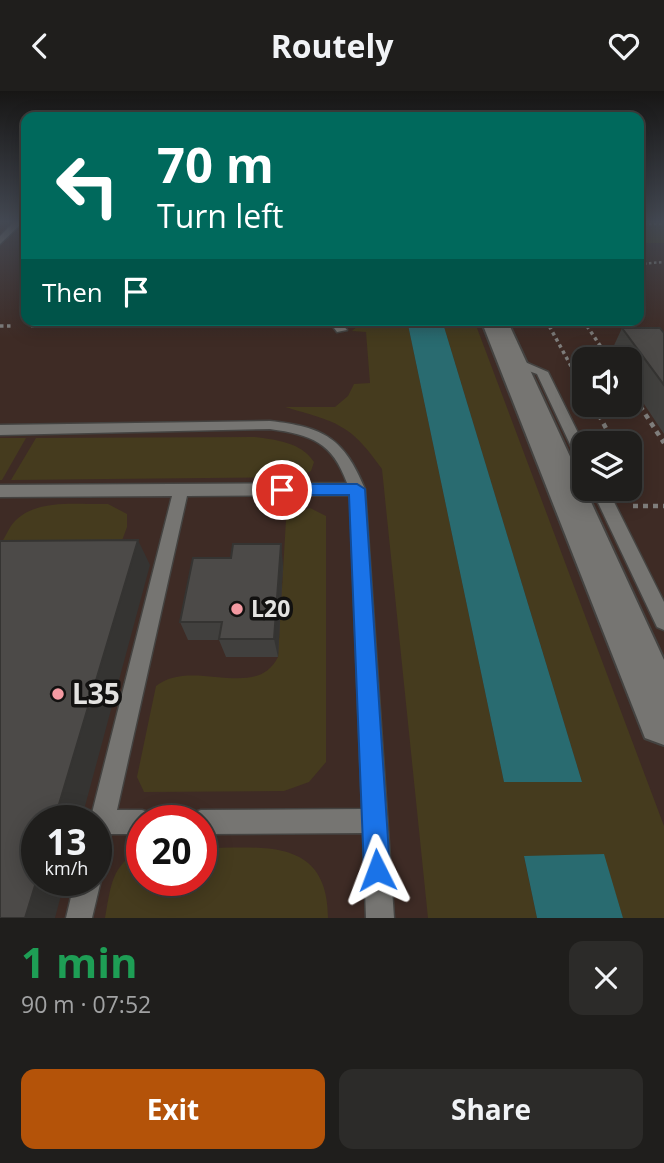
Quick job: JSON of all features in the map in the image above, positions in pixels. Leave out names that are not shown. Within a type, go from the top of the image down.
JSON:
[{"type":"street","points":[[497,326],[664,719]]},
{"type":"lane","points":[[337,326],[341,330]]},
{"type":"lane","points":[[511,360],[542,372],[572,434]]},
{"type":"lane","points":[[0,430],[270,425],[303,428],[330,443],[347,460],[357,489],[380,918]]},
{"type":"lane","points":[[0,491],[357,489]]},
{"type":"lane","points":[[106,805],[181,490]]},
{"type":"lane","points":[[605,501],[664,621]]},
{"type":"lane","points":[[217,822],[374,821]]},
{"type":"lane","points":[[79,918],[84,896]]},
{"type":"path","points":[[644,264],[663,263]]},
{"type":"path","points":[[0,326],[14,326]]},
{"type":"path","points":[[32,326],[68,326]]},
{"type":"path","points":[[549,326],[572,368]]},
{"type":"path","points":[[587,326],[601,347]]},
{"type":"path","points":[[642,409],[664,443]]},
{"type":"shaded area","points":[[0,261],[21,261],[21,326],[644,326],[644,261],[664,261],[664,918],[0,918]]},
{"type":"shaded area","points":[[358,326],[408,326],[504,782],[582,782],[444,326],[476,326],[664,826],[664,918],[623,918],[603,854],[524,857],[537,918],[428,918],[382,469],[361,442],[341,426],[285,407],[335,407],[348,396],[354,384],[370,383],[366,332],[352,331]]},
{"type":"shaded area","points":[[255,437],[288,443],[302,450],[314,462],[311,471],[298,477],[11,480],[36,438]]},
{"type":"shaded area","points":[[0,438],[26,438],[2,480],[0,480]]},
{"type":"shaded area","points":[[59,504],[108,504],[127,514],[127,527],[113,565],[0,545],[15,521],[35,509]]},
{"type":"shaded area","points":[[310,508],[326,516],[326,762],[309,782],[284,791],[144,792],[137,777],[156,686],[171,678],[187,676],[255,676],[268,670],[278,657],[286,520],[291,513]]},
{"type":"shaded area","points":[[246,847],[287,852],[304,860],[317,872],[325,891],[328,918],[105,918],[114,878],[126,860],[126,896],[217,896],[217,848]]},
{"type":"water","points":[[408,326],[444,326],[582,782],[504,782]]},
{"type":"water","points":[[604,854],[623,918],[537,918],[524,856]]},
{"type":"building","points":[[622,328],[660,328],[664,333],[664,385],[642,355],[642,347],[636,347]]},
{"type":"building","name":"L35","points":[[138,540],[59,805],[21,805],[21,896],[32,896],[25,918],[0,918],[0,541]]},
{"type":"building","name":"L20","points":[[233,544],[281,544],[274,639],[219,639],[222,622],[180,622],[193,558],[231,558]]},
{"type":"place","name":"L20","points":[[237,609]]},
{"type":"place","name":"L35","points":[[58,694]]},
{"type":"route","points":[[282,490],[357,489],[377,870]]}]
